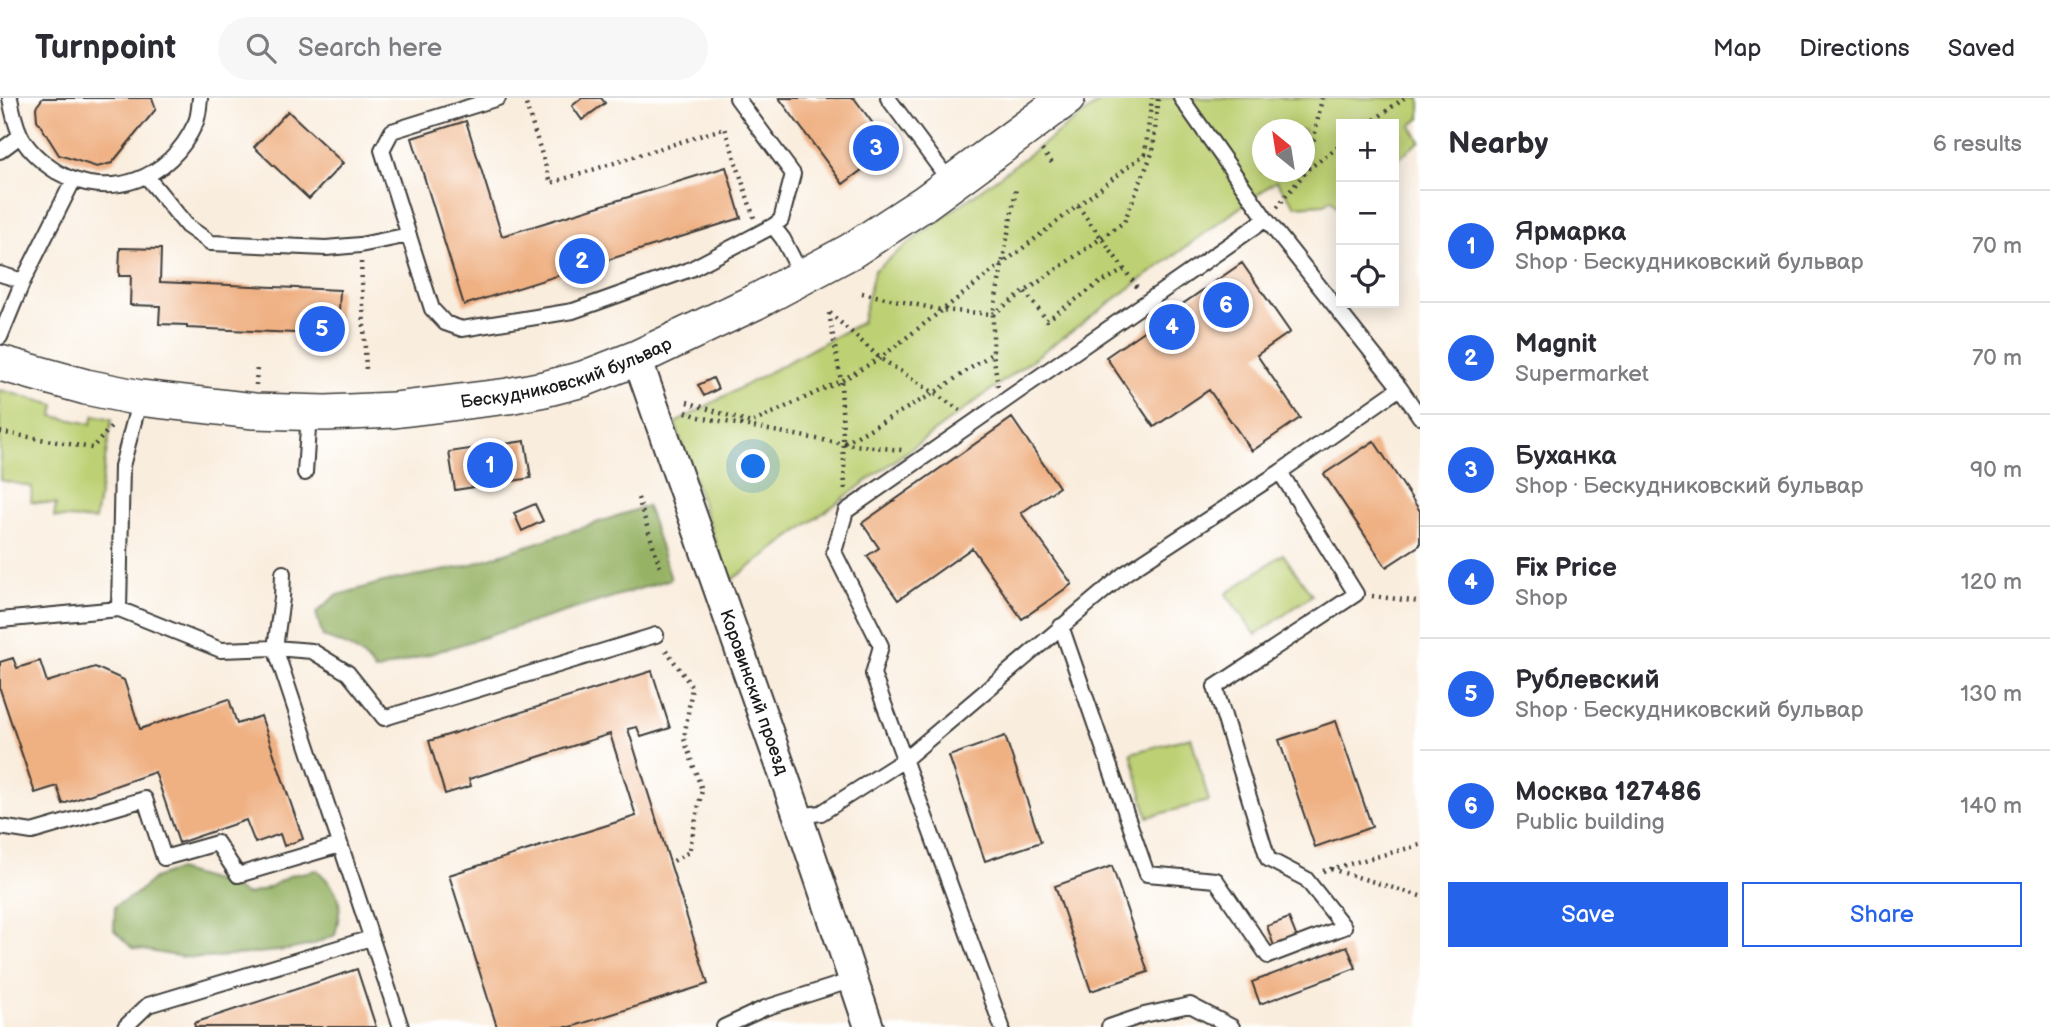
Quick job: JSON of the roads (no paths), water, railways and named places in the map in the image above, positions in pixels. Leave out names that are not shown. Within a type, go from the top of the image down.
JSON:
[{"type":"street","name":"Бескудниковский бульвар","points":[[0,363],[86,387],[130,407],[309,413],[394,410],[508,396],[583,379],[637,358],[755,302],[851,251],[952,184],[1067,98]]},
{"type":"street","name":"Коровинский проезд","points":[[637,358],[869,1027]]},
{"type":"lane","points":[[10,98],[20,136],[43,163],[73,181],[111,187],[147,177],[177,155],[197,122],[200,98]]},
{"type":"lane","points":[[498,98],[392,131],[382,150],[432,309],[445,323],[462,329],[573,311],[691,269],[781,220],[793,174],[737,98]]},
{"type":"lane","points":[[888,98],[952,184]]},
{"type":"lane","points":[[1181,98],[1266,219],[1420,417]]},
{"type":"lane","points":[[0,150],[20,136]]},
{"type":"lane","points":[[147,177],[187,226],[211,243],[326,248],[360,245],[409,235]]},
{"type":"lane","points":[[0,337],[23,281],[73,181]]},
{"type":"lane","points":[[1002,1027],[873,674],[881,646],[834,552],[846,511],[1266,219]]},
{"type":"lane","points":[[773,226],[783,239],[802,276]]},
{"type":"lane","points":[[0,274],[23,281]]},
{"type":"lane","points":[[798,816],[821,813],[904,760],[1124,573],[1280,472],[1400,388]]},
{"type":"lane","points":[[119,609],[122,466],[130,407]]},
{"type":"lane","points":[[306,473],[309,413]]},
{"type":"lane","points":[[1061,626],[1147,874],[1216,880],[1268,956],[1344,927],[1306,878],[1268,859],[1215,687],[1356,594],[1280,472]]},
{"type":"lane","points":[[283,573],[275,648],[401,1027]]},
{"type":"lane","points":[[0,620],[119,609],[221,650],[275,648],[312,651],[348,673],[384,718],[656,635]]},
{"type":"lane","points":[[0,827],[32,832],[145,799],[164,858],[217,843],[238,875],[340,845]]},
{"type":"lane","points":[[125,1027],[148,1005],[371,938]]},
{"type":"lane","points":[[724,1027],[765,1009],[853,980]]},
{"type":"lane","points":[[1110,1027],[1146,1021],[1191,1005],[1232,1027]]},
{"type":"place","name":"Буханка","points":[[876,148]]},
{"type":"place","name":"Magnit","points":[[582,261]]},
{"type":"place","name":"Москва 127486","points":[[1226,305]]},
{"type":"place","name":"Fix Price","points":[[1172,327]]},
{"type":"place","name":"Рублевский","points":[[322,329]]},
{"type":"place","name":"Ярмарка","points":[[490,465]]}]
